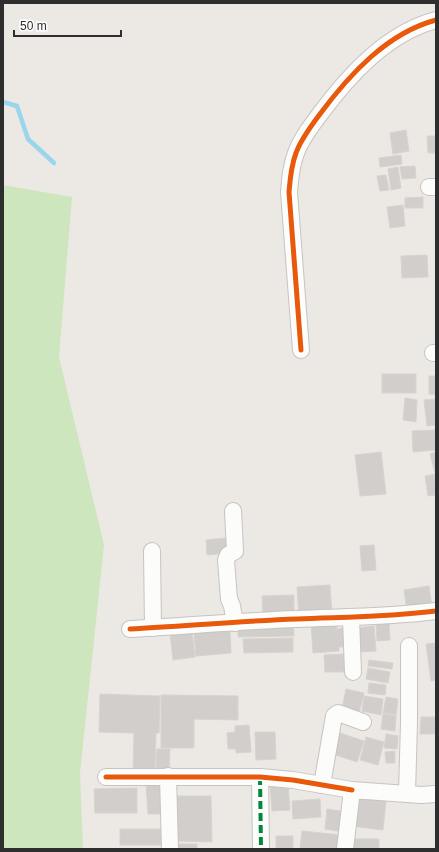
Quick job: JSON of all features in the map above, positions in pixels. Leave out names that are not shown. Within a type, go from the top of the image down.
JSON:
[{"type":"street","points":[[301,350],[289,192],[290,172],[296,152],[311,127],[334,96],[372,56],[389,42],[407,31],[436,20]]},
{"type":"street","points":[[233,511],[235,551],[228,555],[226,560],[229,599],[234,623]]},
{"type":"street","points":[[152,551],[153,628]]},
{"type":"street","points":[[130,629],[296,619],[351,618],[436,611]]},
{"type":"street","points":[[351,618],[353,672]]},
{"type":"street","points":[[407,793],[409,646]]},
{"type":"street","points":[[322,785],[334,716],[336,714],[341,714],[363,722]]},
{"type":"street","points":[[168,776],[170,849]]},
{"type":"street","points":[[106,777],[260,777],[352,790],[421,795],[436,794]]},
{"type":"street","points":[[260,777],[261,849]]},
{"type":"street","points":[[345,849],[352,790]]},
{"type":"green space","points":[[3,185],[72,197],[59,357],[104,545],[80,773],[83,849],[3,849]]},
{"type":"building","points":[[406,130],[409,151],[393,154],[390,133]]},
{"type":"building","points":[[427,136],[435,136],[436,153],[428,153]]},
{"type":"building","points":[[401,155],[402,164],[380,167],[379,158]]},
{"type":"building","points":[[415,166],[416,178],[402,179],[400,167]]},
{"type":"building","points":[[398,167],[401,188],[391,190],[388,169]]},
{"type":"building","points":[[386,175],[389,190],[380,191],[377,176]]},
{"type":"building","points":[[423,197],[423,208],[405,208],[405,198]]},
{"type":"building","points":[[403,205],[405,226],[390,228],[387,207]]},
{"type":"building","points":[[427,255],[428,277],[402,278],[401,256]]},
{"type":"building","points":[[382,374],[416,374],[416,393],[382,393]]},
{"type":"building","points":[[429,376],[436,376],[436,395],[429,394]]},
{"type":"building","points":[[405,398],[417,400],[416,422],[403,420]]},
{"type":"building","points":[[436,399],[436,425],[427,426],[424,400]]},
{"type":"building","points":[[436,430],[436,450],[413,452],[412,431]]},
{"type":"building","points":[[381,452],[386,494],[360,496],[355,455]]},
{"type":"building","points":[[436,452],[436,473],[435,473],[430,454]]},
{"type":"building","points":[[436,474],[436,495],[428,496],[425,476]]},
{"type":"building","points":[[226,538],[228,553],[207,555],[206,540]]},
{"type":"building","points":[[374,545],[376,570],[362,571],[360,546]]},
{"type":"building","points":[[330,585],[332,616],[299,618],[297,587]]},
{"type":"building","points":[[429,586],[432,608],[407,611],[404,590]]},
{"type":"building","points":[[294,595],[294,617],[263,618],[262,596]]},
{"type":"building","points":[[337,621],[337,629],[345,628],[347,647],[339,647],[339,651],[313,653],[311,623]]},
{"type":"building","points":[[293,622],[294,636],[238,637],[238,623]]},
{"type":"building","points":[[389,623],[390,640],[377,641],[376,624]]},
{"type":"building","points":[[374,626],[376,651],[358,652],[356,628]]},
{"type":"building","points":[[192,631],[195,657],[173,660],[170,633]]},
{"type":"building","points":[[230,631],[231,653],[196,656],[194,633]]},
{"type":"building","points":[[293,638],[293,652],[244,653],[243,639]]},
{"type":"building","points":[[436,643],[436,680],[431,681],[426,644]]},
{"type":"building","points":[[346,654],[347,672],[325,672],[324,655]]},
{"type":"building","points":[[369,660],[393,663],[392,669],[368,666]]},
{"type":"building","points":[[368,668],[390,672],[388,683],[366,679]]},
{"type":"building","points":[[369,683],[386,685],[385,695],[368,693]]},
{"type":"building","points":[[346,689],[364,693],[359,713],[342,709]]},
{"type":"building","points":[[100,694],[160,696],[159,733],[156,733],[155,772],[133,771],[134,733],[99,732]]},
{"type":"building","points":[[161,695],[238,696],[238,720],[194,719],[194,748],[161,748]]},
{"type":"building","points":[[364,696],[383,699],[381,715],[362,711]]},
{"type":"building","points":[[386,697],[398,699],[396,715],[383,713]]},
{"type":"building","points":[[383,714],[396,716],[395,731],[381,729]]},
{"type":"building","points":[[421,717],[436,717],[436,734],[420,734]]},
{"type":"building","points":[[249,725],[251,752],[236,753],[236,749],[228,749],[227,733],[235,732],[235,726]]},
{"type":"building","points":[[255,732],[275,732],[276,759],[256,760]]},
{"type":"building","points":[[340,733],[364,741],[357,762],[333,754]]},
{"type":"building","points":[[386,734],[398,736],[397,749],[384,748]]},
{"type":"building","points":[[366,737],[384,742],[378,765],[360,760]]},
{"type":"building","points":[[157,749],[170,749],[169,770],[156,769]]},
{"type":"building","points":[[395,751],[395,763],[386,763],[385,752]]},
{"type":"building","points":[[164,783],[163,814],[148,814],[146,784]]},
{"type":"building","points":[[288,783],[290,810],[272,811],[270,784]]},
{"type":"building","points":[[137,788],[137,813],[95,813],[94,789]]},
{"type":"building","points":[[177,796],[211,796],[212,842],[177,841]]},
{"type":"building","points":[[355,797],[386,801],[383,830],[352,826]]},
{"type":"building","points":[[320,799],[321,817],[293,819],[292,801]]},
{"type":"building","points":[[327,809],[346,812],[343,832],[325,829]]},
{"type":"building","points":[[120,829],[162,829],[162,845],[120,845]]},
{"type":"building","points":[[302,831],[341,835],[340,849],[300,849]]},
{"type":"building","points":[[276,836],[293,836],[293,849],[276,849]]},
{"type":"building","points":[[350,839],[379,839],[379,849],[351,849]]},
{"type":"building","points":[[175,844],[197,844],[197,849],[175,849]]},
{"type":"waterway","points":[[3,102],[17,106],[28,139],[54,163]]},
{"type":"marked path","points":[[260,777],[261,849]]},
{"type":"cycle path","points":[[301,350],[289,192],[290,177],[298,148],[303,138],[331,99],[370,57],[401,35],[418,26],[436,20]]},
{"type":"cycle path","points":[[130,629],[276,620],[383,616],[436,611]]},
{"type":"cycle path","points":[[106,777],[260,777],[293,780],[352,790]]}]
